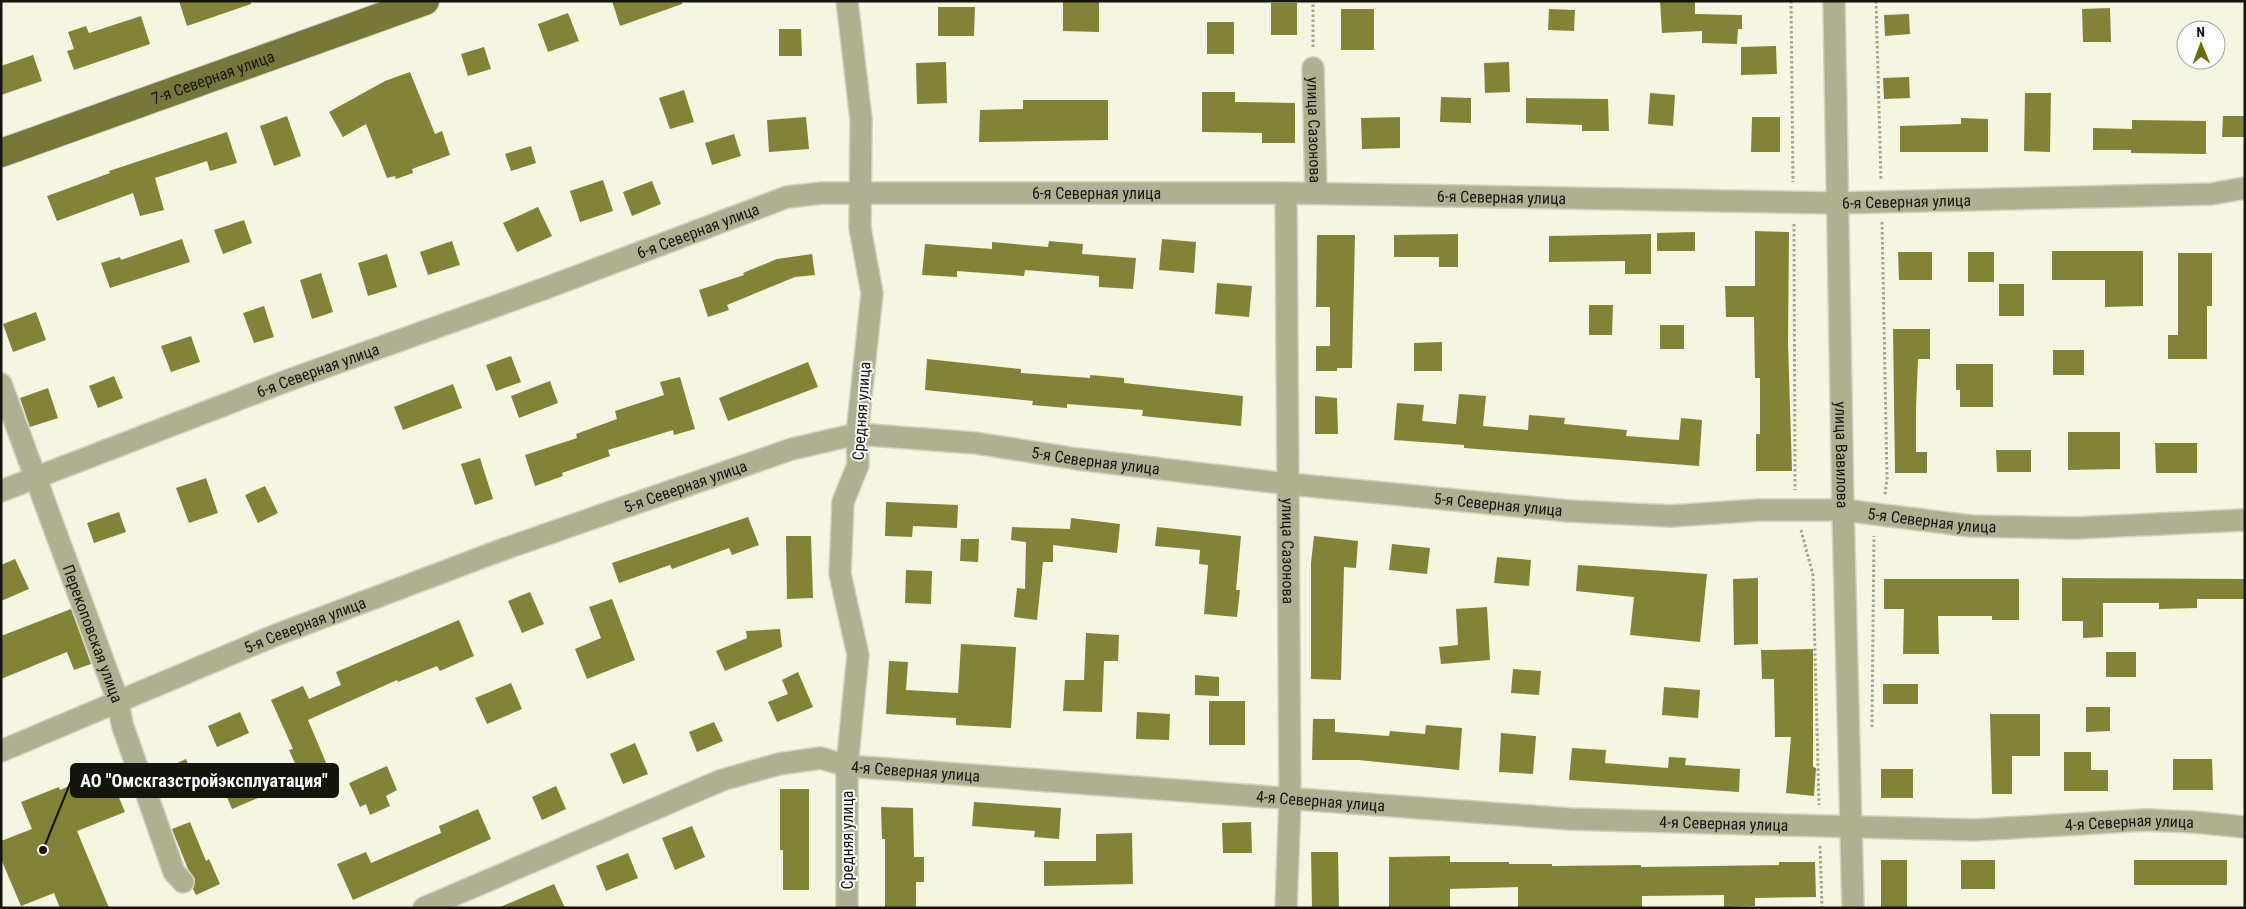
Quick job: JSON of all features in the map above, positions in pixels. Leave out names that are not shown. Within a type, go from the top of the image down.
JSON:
[{"type":"main road","name":"7-я Северная улица","points":[[1,153],[425,1]]},
{"type":"street","name":"Средняя улица","points":[[847,1],[861,119],[860,228],[872,293],[857,434],[858,465],[843,502],[840,574],[858,655],[847,766],[847,908]]},
{"type":"street","name":"улица Вавилова","points":[[1834,1],[1842,510],[1853,908]]},
{"type":"street","name":"улица Сазонова","points":[[1313,68],[1316,193]]},
{"type":"street","name":"6-я Северная улица","points":[[1,492],[289,380],[546,288],[787,197],[822,193],[1316,193],[1837,204],[2211,194],[2245,188]]},
{"type":"street","name":"улица Сазонова","points":[[1286,193],[1290,800],[1286,908]]},
{"type":"street","name":"Перекоповская улица","points":[[1,384],[34,479],[118,701],[122,724],[174,872],[183,882]]},
{"type":"street","name":"5-я Северная улица","points":[[1,751],[276,635],[504,549],[792,448],[857,434],[975,443],[1077,458],[1289,484],[1569,511],[1661,516],[1759,510],[1842,510],[1971,526],[2065,528],[2245,520]]},
{"type":"street","name":"4-я Северная улица","points":[[424,908],[722,780],[779,764],[821,758],[847,766],[1290,800],[1570,818],[1974,830],[2146,820],[2245,827]]},
{"type":"path","points":[[1313,1],[1313,68]]},
{"type":"path","points":[[1791,1],[1794,202]]},
{"type":"path","points":[[1872,728],[1874,514],[1885,497],[1887,478],[1876,1]]},
{"type":"path","points":[[1820,826],[1822,908]]},
{"type":"building","points":[[179,1],[251,1],[251,4],[187,26]]},
{"type":"building","points":[[612,1],[682,1],[682,4],[620,26]]},
{"type":"building","points":[[1660,1],[1695,1],[1695,14],[1742,15],[1742,29],[1738,29],[1737,44],[1702,43],[1702,31],[1662,33]]},
{"type":"building","points":[[1063,2],[1099,2],[1099,32],[1063,31]]},
{"type":"building","points":[[1271,3],[1297,3],[1297,35],[1271,35]]},
{"type":"building","points":[[938,7],[975,7],[974,36],[938,36]]},
{"type":"building","points":[[2110,8],[2111,42],[2083,42],[2082,9]]},
{"type":"building","points":[[1341,9],[1374,9],[1374,50],[1341,50]]},
{"type":"building","points":[[1549,9],[1575,10],[1574,31],[1548,30]]},
{"type":"building","points":[[568,13],[579,41],[548,52],[538,24]]},
{"type":"building","points":[[1909,14],[1910,34],[1885,36],[1884,15]]},
{"type":"building","points":[[141,16],[150,44],[74,70],[67,51],[74,49],[68,32],[86,26],[89,33]]},
{"type":"building","points":[[1207,22],[1234,22],[1234,54],[1207,54]]},
{"type":"building","points":[[779,29],[801,29],[802,56],[779,56]]},
{"type":"building","points":[[1776,46],[1777,74],[1741,75],[1741,47]]},
{"type":"building","points":[[484,47],[491,69],[468,76],[461,54]]},
{"type":"building","points":[[33,55],[42,81],[1,95],[1,66]]},
{"type":"building","points":[[946,62],[947,103],[917,104],[916,63]]},
{"type":"building","points":[[1509,62],[1510,92],[1485,93],[1484,63]]},
{"type":"building","points":[[410,72],[435,134],[442,131],[450,155],[412,169],[413,173],[396,179],[395,176],[387,178],[366,124],[343,137],[329,112],[385,81]]},
{"type":"building","points":[[1909,77],[1910,98],[1884,99],[1883,78]]},
{"type":"building","points":[[684,90],[694,122],[670,129],[659,98]]},
{"type":"building","points":[[1202,92],[1235,92],[1235,102],[1295,103],[1295,143],[1262,143],[1262,133],[1202,132]]},
{"type":"building","points":[[1650,93],[1675,95],[1673,126],[1648,124]]},
{"type":"building","points":[[2025,93],[2051,93],[2050,152],[2024,151]]},
{"type":"building","points":[[1441,97],[1471,98],[1471,123],[1440,122]]},
{"type":"building","points":[[1526,98],[1608,99],[1609,131],[1582,131],[1582,125],[1526,123]]},
{"type":"building","points":[[1023,100],[1108,100],[1108,140],[979,142],[980,110],[1023,109]]},
{"type":"building","points":[[287,116],[301,156],[274,166],[260,126]]},
{"type":"building","points":[[2223,116],[2245,116],[2245,137],[2222,137]]},
{"type":"building","points":[[806,117],[809,149],[769,152],[767,120]]},
{"type":"building","points":[[1400,117],[1400,148],[1362,149],[1361,118]]},
{"type":"building","points":[[1752,117],[1780,117],[1780,152],[1751,152]]},
{"type":"building","points":[[1961,118],[1988,119],[1988,152],[1900,152],[1900,126],[1961,124]]},
{"type":"building","points":[[2132,120],[2206,121],[2206,154],[2131,153],[2131,150],[2093,150],[2093,128],[2132,129]]},
{"type":"building","points":[[227,132],[237,163],[210,171],[207,161],[155,178],[164,210],[140,216],[133,193],[57,221],[47,196],[110,173],[109,171]]},
{"type":"building","points":[[734,134],[741,156],[712,165],[705,143]]},
{"type":"building","points":[[531,146],[536,163],[511,171],[505,154]]},
{"type":"building","points":[[603,180],[613,211],[580,222],[570,191]]},
{"type":"building","points":[[652,181],[661,204],[632,216],[623,192]]},
{"type":"building","points":[[538,207],[552,236],[517,252],[503,223]]},
{"type":"building","points":[[244,220],[252,243],[223,254],[214,230]]},
{"type":"building","points":[[1755,231],[1789,232],[1788,343],[1792,471],[1756,471],[1756,434],[1760,434],[1760,378],[1755,378],[1754,317],[1726,317],[1725,286],[1755,286]]},
{"type":"building","points":[[1695,232],[1695,251],[1657,251],[1657,233]]},
{"type":"building","points":[[1458,234],[1458,267],[1439,267],[1439,257],[1394,257],[1394,235]]},
{"type":"building","points":[[1651,234],[1651,274],[1625,274],[1625,261],[1549,262],[1549,236]]},
{"type":"building","points":[[1317,235],[1355,235],[1352,368],[1337,368],[1337,371],[1316,371],[1316,346],[1330,346],[1330,307],[1316,307]]},
{"type":"building","points":[[182,239],[190,262],[110,288],[101,263],[120,257],[121,260]]},
{"type":"building","points":[[1162,239],[1196,242],[1194,273],[1159,270]]},
{"type":"building","points":[[452,241],[460,265],[428,275],[420,252]]},
{"type":"building","points":[[1049,241],[1083,244],[1082,254],[1136,258],[1133,289],[1099,287],[1099,276],[1025,270],[1024,276],[957,271],[957,277],[922,275],[925,244],[992,249],[992,242],[1048,247]]},
{"type":"building","points":[[2052,251],[2143,251],[2143,306],[2105,307],[2105,280],[2052,280]]},
{"type":"building","points":[[1898,252],[1932,252],[1932,280],[1899,280]]},
{"type":"building","points":[[1968,252],[1994,252],[1994,282],[1968,282]]},
{"type":"building","points":[[2178,253],[2212,253],[2212,306],[2207,306],[2207,359],[2168,359],[2168,335],[2178,335]]},
{"type":"building","points":[[387,254],[397,287],[368,296],[358,263]]},
{"type":"building","points":[[812,254],[815,275],[795,277],[727,305],[729,310],[708,317],[699,290],[744,275],[743,273],[777,259]]},
{"type":"building","points":[[321,273],[333,312],[312,319],[300,280]]},
{"type":"building","points":[[1217,283],[1252,286],[1249,317],[1215,314]]},
{"type":"building","points":[[1999,284],[2024,284],[2024,316],[1999,316]]},
{"type":"building","points":[[1589,305],[1613,305],[1612,335],[1589,335]]},
{"type":"building","points":[[264,306],[274,337],[254,343],[243,313]]},
{"type":"building","points":[[36,312],[46,340],[13,352],[3,324]]},
{"type":"building","points":[[1660,325],[1684,325],[1684,349],[1660,349]]},
{"type":"building","points":[[1893,329],[1930,329],[1930,359],[1918,359],[1916,409],[1916,452],[1927,452],[1927,473],[1895,473]]},
{"type":"building","points":[[191,336],[200,362],[171,372],[161,346]]},
{"type":"building","points":[[1442,342],[1442,371],[1414,371],[1414,343]]},
{"type":"building","points":[[2053,350],[2084,350],[2084,375],[2053,375]]},
{"type":"building","points":[[511,356],[521,382],[496,391],[486,365]]},
{"type":"building","points":[[927,359],[1021,369],[1021,373],[1090,378],[1090,375],[1124,378],[1124,383],[1243,396],[1241,426],[1142,416],[1143,410],[1067,404],[1067,408],[1032,405],[1033,401],[925,390]]},
{"type":"building","points":[[808,362],[818,387],[728,421],[719,398]]},
{"type":"building","points":[[1956,364],[1993,364],[1993,407],[1960,407],[1960,390],[1956,390]]},
{"type":"building","points":[[114,376],[123,398],[98,408],[89,386]]},
{"type":"building","points":[[680,377],[695,429],[674,435],[673,430],[608,450],[610,456],[562,473],[563,476],[535,486],[525,455],[577,438],[576,434],[617,419],[615,411],[664,395],[660,382]]},
{"type":"building","points":[[550,381],[558,403],[519,418],[511,396]]},
{"type":"building","points":[[453,384],[462,408],[403,430],[394,407]]},
{"type":"building","points":[[48,388],[58,418],[30,427],[20,398]]},
{"type":"building","points":[[1459,394],[1486,396],[1483,426],[1528,430],[1529,415],[1565,418],[1564,424],[1627,430],[1626,436],[1679,440],[1681,418],[1702,420],[1699,466],[1464,448],[1464,445],[1394,440],[1397,403],[1424,405],[1422,421],[1456,424]]},
{"type":"building","points":[[1315,396],[1337,398],[1338,434],[1315,434]]},
{"type":"building","points":[[2068,432],[2120,432],[2120,469],[2068,470]]},
{"type":"building","points":[[2155,443],[2197,443],[2197,473],[2156,473]]},
{"type":"building","points":[[1996,450],[2031,450],[2031,472],[1997,472]]},
{"type":"building","points":[[480,458],[493,499],[475,505],[461,464]]},
{"type":"building","points":[[206,478],[218,513],[189,523],[176,488]]},
{"type":"building","points":[[265,486],[278,513],[258,523],[245,495]]},
{"type":"building","points":[[886,502],[958,505],[957,528],[913,526],[912,537],[885,536]]},
{"type":"building","points":[[119,512],[126,532],[94,543],[87,523]]},
{"type":"building","points":[[748,517],[759,545],[732,555],[729,548],[672,569],[670,565],[619,583],[612,563]]},
{"type":"building","points":[[1071,518],[1120,524],[1117,553],[1053,545],[1053,562],[1043,562],[1037,620],[1014,617],[1017,588],[1025,589],[1026,542],[1011,540],[1012,527],[1070,529]]},
{"type":"building","points":[[1157,527],[1241,536],[1236,590],[1240,590],[1237,617],[1204,614],[1208,565],[1199,564],[1200,550],[1155,546]]},
{"type":"building","points":[[786,536],[811,536],[813,598],[787,599]]},
{"type":"building","points":[[1314,536],[1358,541],[1356,568],[1344,567],[1341,680],[1311,679],[1311,563]]},
{"type":"building","points":[[961,539],[979,539],[978,562],[960,561]]},
{"type":"building","points":[[1392,544],[1430,548],[1427,574],[1389,570]]},
{"type":"building","points":[[1497,557],[1531,560],[1529,586],[1494,583]]},
{"type":"building","points":[[15,559],[29,589],[1,601],[1,565]]},
{"type":"building","points":[[1578,565],[1707,574],[1700,642],[1630,635],[1634,597],[1576,591]]},
{"type":"building","points":[[906,570],[932,571],[931,604],[905,603]]},
{"type":"building","points":[[1758,578],[1758,644],[1734,645],[1733,579]]},
{"type":"building","points":[[2062,578],[2245,579],[2245,599],[2197,599],[2197,608],[2159,609],[2159,603],[2103,603],[2103,637],[2083,638],[2083,621],[2062,621]]},
{"type":"building","points":[[1884,579],[2019,579],[2019,620],[1992,620],[1992,616],[1938,616],[1939,654],[1903,654],[1904,609],[1884,609]]},
{"type":"building","points":[[530,592],[544,624],[522,633],[508,601]]},
{"type":"building","points":[[612,599],[635,660],[587,679],[575,649],[601,638],[589,607]]},
{"type":"building","points":[[1487,607],[1490,660],[1441,664],[1439,647],[1458,645],[1456,609]]},
{"type":"building","points":[[71,609],[91,664],[74,670],[67,652],[1,679],[1,636]]},
{"type":"building","points":[[459,620],[474,656],[440,671],[437,666],[398,682],[397,680],[308,720],[330,772],[304,783],[289,750],[293,749],[271,700],[303,686],[309,699],[341,685],[336,672]]},
{"type":"building","points":[[780,629],[782,647],[725,671],[716,651],[747,638],[746,631]]},
{"type":"building","points":[[1086,633],[1119,635],[1118,661],[1104,661],[1102,712],[1063,711],[1065,680],[1084,680]]},
{"type":"building","points":[[961,644],[1016,647],[1011,728],[956,725],[956,718],[886,714],[889,661],[908,662],[906,690],[958,693]]},
{"type":"building","points":[[1813,649],[1813,767],[1816,768],[1814,796],[1786,793],[1791,737],[1775,737],[1774,679],[1762,679],[1761,650]]},
{"type":"building","points":[[2106,652],[2136,652],[2136,677],[2106,677]]},
{"type":"building","points":[[1513,669],[1541,671],[1539,695],[1511,693]]},
{"type":"building","points":[[798,672],[813,707],[777,722],[768,702],[788,694],[782,680]]},
{"type":"building","points":[[1195,675],[1219,677],[1219,696],[1195,695]]},
{"type":"building","points":[[511,683],[522,709],[487,724],[475,698]]},
{"type":"building","points":[[1883,684],[1918,684],[1918,704],[1883,704]]},
{"type":"building","points":[[1664,687],[1700,690],[1698,718],[1662,715]]},
{"type":"building","points":[[1209,701],[1245,701],[1245,745],[1209,745]]},
{"type":"building","points":[[2086,707],[2110,707],[2110,731],[2086,732]]},
{"type":"building","points":[[240,712],[249,733],[217,747],[208,726]]},
{"type":"building","points":[[1137,712],[1170,714],[1169,740],[1136,739]]},
{"type":"building","points":[[1990,714],[2040,714],[2040,756],[2012,756],[2012,794],[1992,794]]},
{"type":"building","points":[[1313,719],[1335,719],[1335,732],[1389,736],[1390,731],[1425,734],[1426,725],[1462,728],[1459,770],[1358,760],[1312,760]]},
{"type":"building","points":[[714,722],[723,741],[697,752],[689,732]]},
{"type":"building","points":[[1501,733],[1536,736],[1533,774],[1499,772]]},
{"type":"building","points":[[635,743],[648,774],[623,784],[610,754]]},
{"type":"building","points":[[1572,748],[1606,750],[1605,763],[1668,768],[1669,757],[1686,758],[1685,765],[1740,769],[1739,792],[1569,780]]},
{"type":"building","points":[[2064,752],[2091,752],[2091,770],[2108,770],[2108,791],[2064,791]]},
{"type":"building","points":[[186,759],[193,777],[168,788],[160,771]]},
{"type":"building","points":[[2173,759],[2212,759],[2213,790],[2173,790]]},
{"type":"building","points":[[387,766],[397,790],[386,796],[390,806],[370,815],[366,804],[360,807],[349,783]]},
{"type":"building","points":[[107,769],[125,812],[77,831],[109,908],[60,908],[54,893],[21,906],[1,859],[1,841],[32,829],[21,802],[59,787],[60,790]]},
{"type":"building","points":[[1881,769],[1913,769],[1913,798],[1881,798]]},
{"type":"building","points":[[249,777],[258,798],[232,809],[223,788]]},
{"type":"building","points":[[556,786],[566,809],[542,820],[532,797]]},
{"type":"building","points":[[780,789],[809,789],[809,890],[783,890],[783,850],[780,850]]},
{"type":"building","points":[[974,802],[1061,808],[1059,839],[1034,837],[1035,831],[972,826]]},
{"type":"building","points":[[881,807],[913,808],[914,857],[924,857],[924,882],[916,882],[916,908],[885,908],[885,839],[882,839]]},
{"type":"building","points":[[478,809],[491,839],[353,900],[337,864],[366,852],[371,863],[441,833],[439,826]]},
{"type":"building","points":[[190,822],[206,861],[209,859],[220,884],[196,895],[193,889],[195,879],[188,869],[172,829]]},
{"type":"building","points":[[1251,822],[1252,853],[1223,853],[1222,823]]},
{"type":"building","points":[[692,826],[705,857],[675,870],[662,838]]},
{"type":"building","points":[[1132,833],[1133,884],[1044,886],[1044,861],[1096,861],[1096,834]]},
{"type":"building","points":[[1311,852],[1338,852],[1339,908],[1312,908]]},
{"type":"building","points":[[628,853],[638,878],[606,891],[596,866]]},
{"type":"building","points":[[1450,856],[1450,862],[1509,862],[1509,864],[1552,864],[1552,866],[1779,865],[1779,862],[1815,862],[1816,897],[1755,898],[1755,906],[1724,907],[1724,895],[1642,896],[1642,908],[1518,908],[1518,887],[1450,889],[1450,908],[1389,908],[1389,857]]},
{"type":"building","points":[[1881,860],[1907,860],[1907,908],[1881,908]]},
{"type":"building","points":[[1961,860],[1995,860],[1995,889],[1961,889]]},
{"type":"building","points":[[2134,860],[2227,860],[2227,885],[2134,885]]},
{"type":"building","points":[[554,884],[565,908],[498,908]]},
{"type":"place","name":"АО \"Омскгазстройэксплуатация\"","points":[[43,850]]}]
